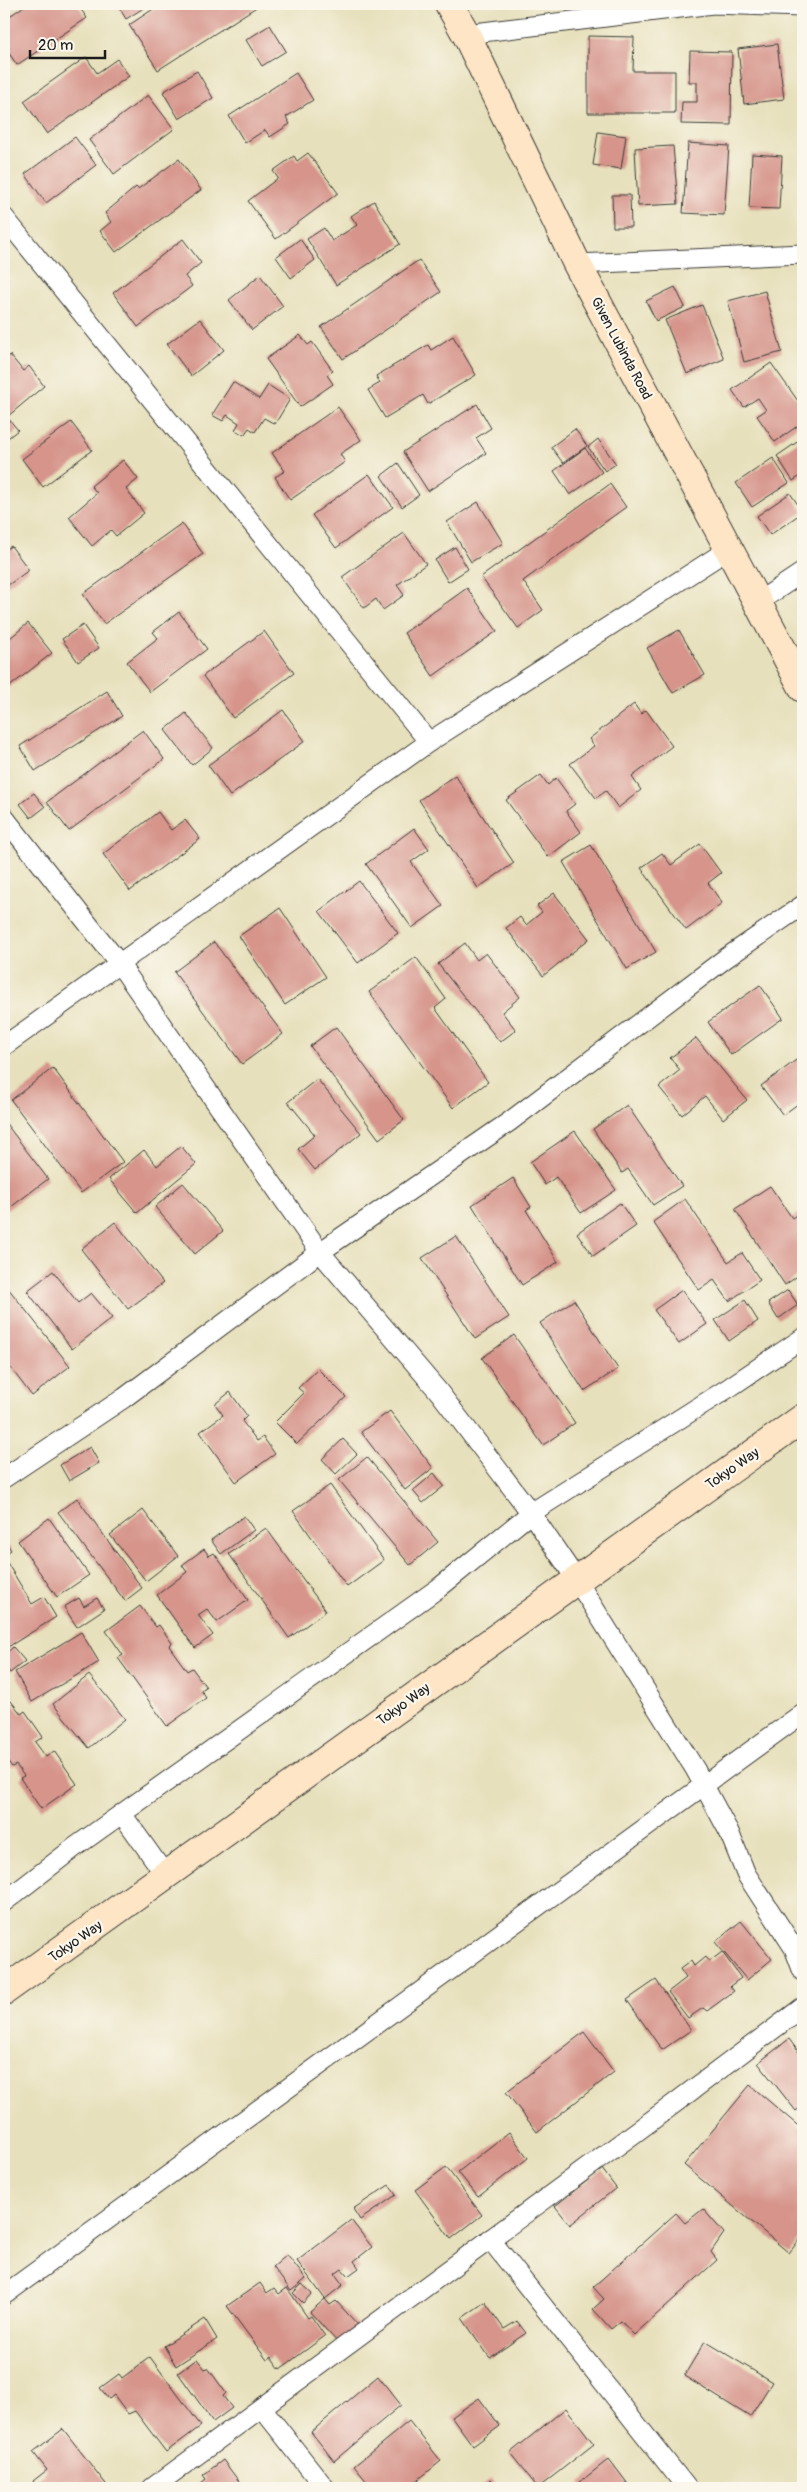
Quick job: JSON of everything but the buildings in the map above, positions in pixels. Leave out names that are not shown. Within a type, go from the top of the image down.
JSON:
[{"type":"main road","name":"Given Lubinda Road","points":[[449,4],[466,34],[577,264],[803,688]]},
{"type":"main road","name":"Tokyo Way","points":[[4,1991],[803,1418]]},
{"type":"street","points":[[466,34],[713,4],[803,7]]},
{"type":"street","points":[[4,217],[429,742]]},
{"type":"street","points":[[577,264],[803,254]]},
{"type":"street","points":[[4,1046],[118,962],[429,742],[729,549]]},
{"type":"street","points":[[758,602],[803,572]]},
{"type":"street","points":[[4,817],[118,962],[320,1252],[439,1392],[531,1513],[668,1722],[729,1832],[746,1874],[794,1948],[803,1972]]},
{"type":"street","points":[[4,1478],[124,1398],[320,1252],[509,1122],[726,958],[803,905]]},
{"type":"street","points":[[4,1902],[122,1814],[440,1587],[531,1513],[730,1387],[803,1338]]},
{"type":"street","points":[[4,2295],[803,1712]]},
{"type":"street","points":[[122,1814],[166,1876]]},
{"type":"street","points":[[152,2488],[490,2240],[803,2006]]},
{"type":"street","points":[[490,2240],[687,2488]]},
{"type":"street","points":[[262,2408],[325,2488]]}]
